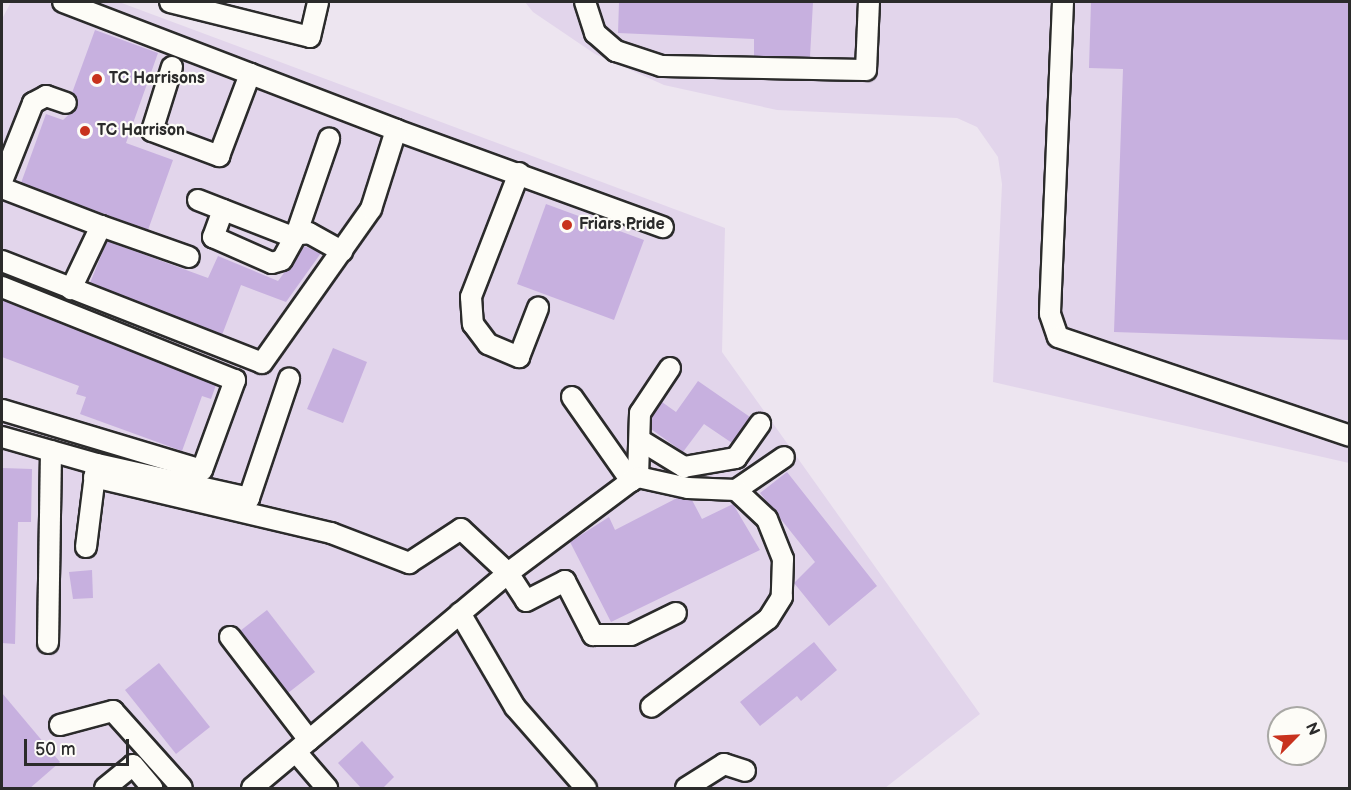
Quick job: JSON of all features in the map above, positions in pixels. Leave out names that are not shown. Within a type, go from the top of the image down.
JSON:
[{"type":"street","points":[[63,2],[396,130],[663,227]]},
{"type":"street","points":[[170,2],[310,37],[318,2]]},
{"type":"street","points":[[585,2],[595,33],[616,51],[661,66],[866,70],[869,2]]},
{"type":"street","points":[[1063,2],[1050,314],[1058,337],[1350,436]]},
{"type":"street","points":[[171,67],[152,131],[219,156],[250,74]]},
{"type":"street","points":[[2,181],[33,103],[46,96],[66,103]]},
{"type":"street","points":[[2,261],[262,363],[371,209],[396,130]]},
{"type":"street","points":[[224,210],[213,237],[272,264],[282,260],[296,235],[328,139]]},
{"type":"street","points":[[519,173],[471,297],[473,324],[488,344],[519,357],[538,308]]},
{"type":"street","points":[[2,188],[189,257]]},
{"type":"street","points":[[198,200],[288,235],[309,233],[342,251]]},
{"type":"street","points":[[71,289],[101,226]]},
{"type":"street","points":[[2,287],[235,380],[202,470],[2,410]]},
{"type":"street","points":[[252,789],[508,573],[634,479],[640,440],[640,413],[670,368]]},
{"type":"street","points":[[95,470],[249,498],[289,379]]},
{"type":"street","points":[[573,397],[634,479],[688,488],[736,490],[783,457]]},
{"type":"street","points":[[640,440],[684,467],[736,458],[760,424]]},
{"type":"street","points":[[2,437],[51,452],[95,470],[331,533],[409,563],[461,529],[508,573],[526,601],[565,581],[592,635],[632,634],[676,613]]},
{"type":"street","points":[[48,643],[51,452]]},
{"type":"street","points":[[86,547],[95,470]]},
{"type":"street","points":[[651,707],[768,619],[782,597],[783,559],[767,519],[736,490]]},
{"type":"street","points":[[460,614],[515,707],[586,789]]},
{"type":"street","points":[[230,637],[303,746],[327,789]]},
{"type":"street","points":[[60,725],[112,711],[182,789]]},
{"type":"street","points":[[686,789],[712,769],[724,764],[745,771]]},
{"type":"street","points":[[105,789],[133,765],[152,789]]},
{"type":"shaded area","points":[[11,2],[119,2],[725,228],[722,352],[980,714],[885,788],[2,788],[2,19]]},
{"type":"shaded area","points":[[525,2],[1349,2],[1349,463],[993,382],[1002,184],[998,157],[977,127],[957,118],[777,110],[664,85],[595,54],[533,12]]},
{"type":"building","points":[[619,2],[813,2],[810,57],[754,56],[754,39],[618,33]]},
{"type":"building","points":[[1091,2],[1350,2],[1350,340],[1114,332],[1123,69],[1089,68]]},
{"type":"building","name":"TC Harrison","points":[[95,30],[158,53],[126,143],[173,160],[148,230],[21,183],[46,114],[63,120],[77,107],[72,93]]},
{"type":"building","points":[[546,204],[644,240],[614,320],[517,284]]},
{"type":"building","points":[[107,241],[208,278],[218,256],[278,281],[304,246],[321,253],[286,302],[241,285],[222,335],[90,283]]},
{"type":"building","points":[[2,300],[216,385],[211,399],[202,396],[182,451],[80,414],[86,397],[76,394],[79,386],[2,357]]},
{"type":"building","points":[[333,348],[367,362],[343,423],[307,409]]},
{"type":"building","points":[[698,381],[750,417],[732,443],[704,424],[683,452],[651,429],[652,417],[662,402],[676,412]]},
{"type":"building","points":[[2,468],[32,469],[31,522],[18,522],[15,644],[2,643]]},
{"type":"building","points":[[787,472],[877,586],[829,626],[794,583],[815,562],[760,493]]},
{"type":"building","points":[[677,498],[692,500],[702,519],[733,504],[760,550],[611,622],[570,542],[609,517],[615,530]]},
{"type":"building","points":[[92,570],[93,598],[73,599],[69,572]]},
{"type":"building","points":[[267,610],[315,672],[288,693],[240,631]]},
{"type":"building","points":[[814,642],[837,670],[801,701],[797,696],[760,726],[740,702]]},
{"type":"building","points":[[159,663],[210,727],[176,754],[125,690]]},
{"type":"building","points":[[2,693],[60,762],[29,789],[2,789]]},
{"type":"building","points":[[362,741],[394,777],[382,789],[362,789],[338,763]]},
{"type":"place","name":"TC Harrisons","points":[[97,79]]},
{"type":"place","name":"TC Harrison","points":[[85,131]]},
{"type":"place","name":"Friars Pride","points":[[567,225]]}]
